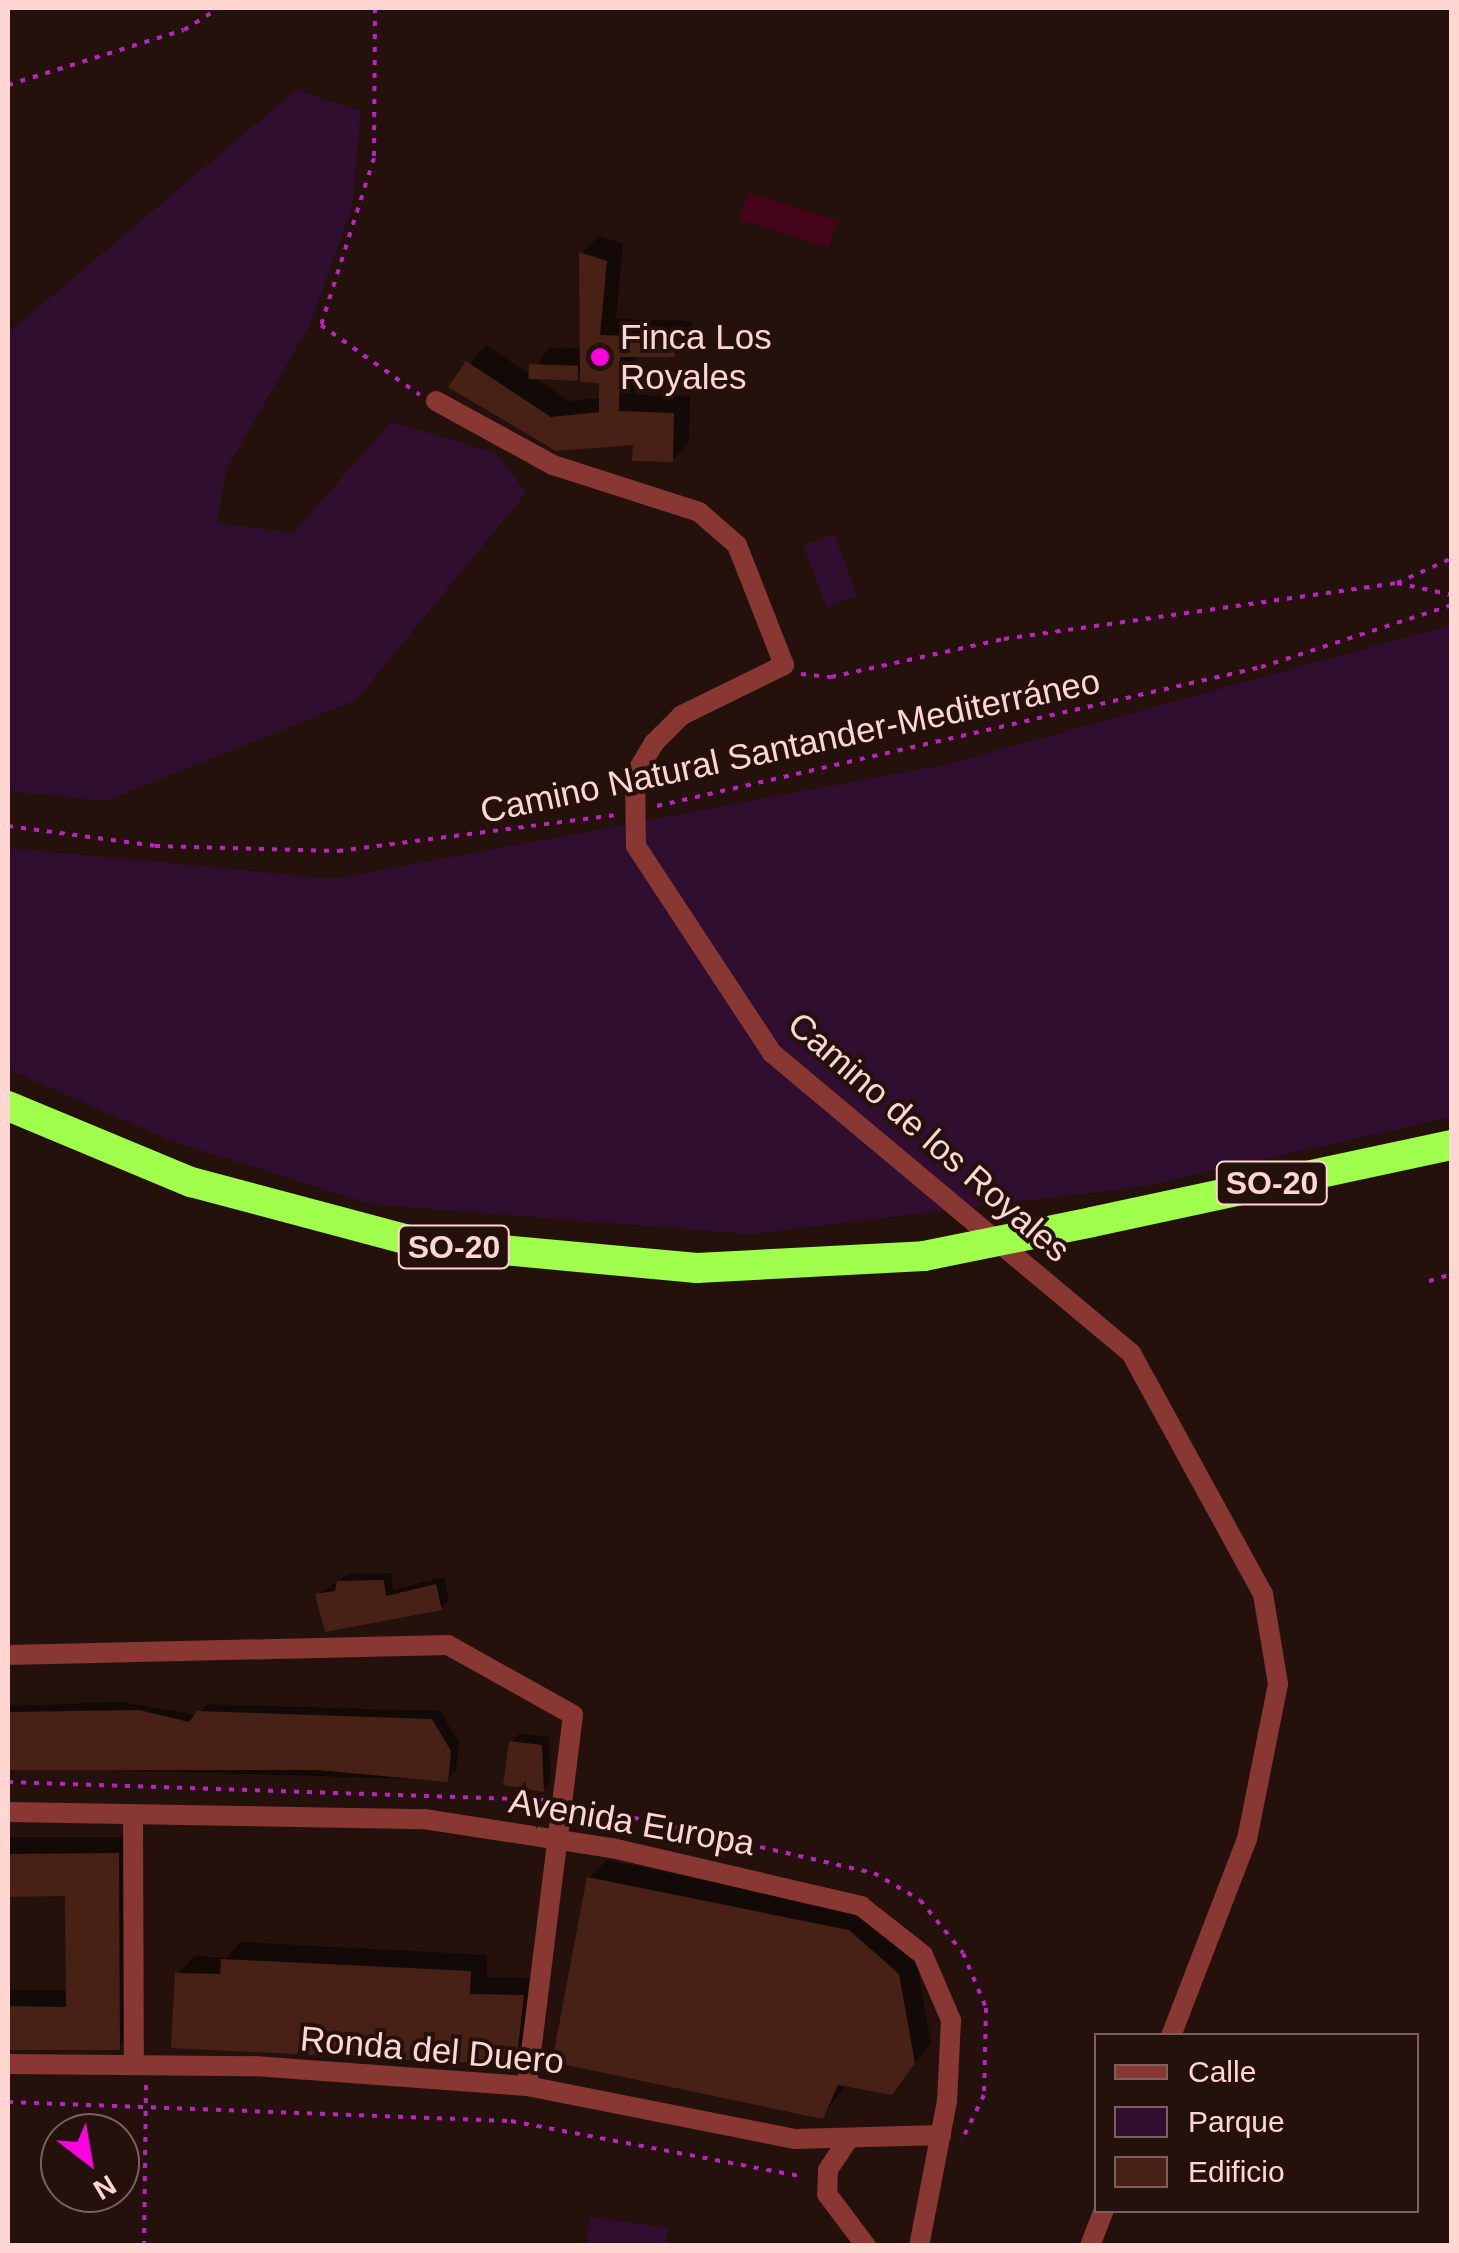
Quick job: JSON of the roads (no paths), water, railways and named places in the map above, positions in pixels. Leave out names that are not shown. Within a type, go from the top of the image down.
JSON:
[{"type":"highway","name":"SO-20","points":[[8,1106],[191,1182],[416,1242],[697,1268],[924,1256],[1452,1145]]},
{"type":"street","name":"Camino de los Royales","points":[[436,401],[553,465],[700,512],[737,545],[784,665],[682,715],[634,775],[631,812],[636,846],[772,1053],[1131,1353],[1262,1594],[1278,1684],[1247,1839],[1172,2033]]},
{"type":"street","points":[[8,1655],[448,1645],[465,1663],[573,1715],[527,2086]]},
{"type":"street","name":"Avenida Europa","points":[[8,1812],[424,1819],[558,1840],[828,1892],[885,1918],[923,1955],[951,2020],[949,2142],[919,2246]]},
{"type":"street","points":[[132,1814],[134,2063]]},
{"type":"street","name":"Ronda del Duero","points":[[8,2064],[134,2063],[527,2086],[846,2143],[886,2132],[949,2142]]},
{"type":"street","points":[[846,2143],[826,2194],[866,2246]]},
{"type":"street","points":[[1090,2246],[1103,2213]]},
{"type":"place","name":"Finca Los Royales","points":[[600,357]]}]
